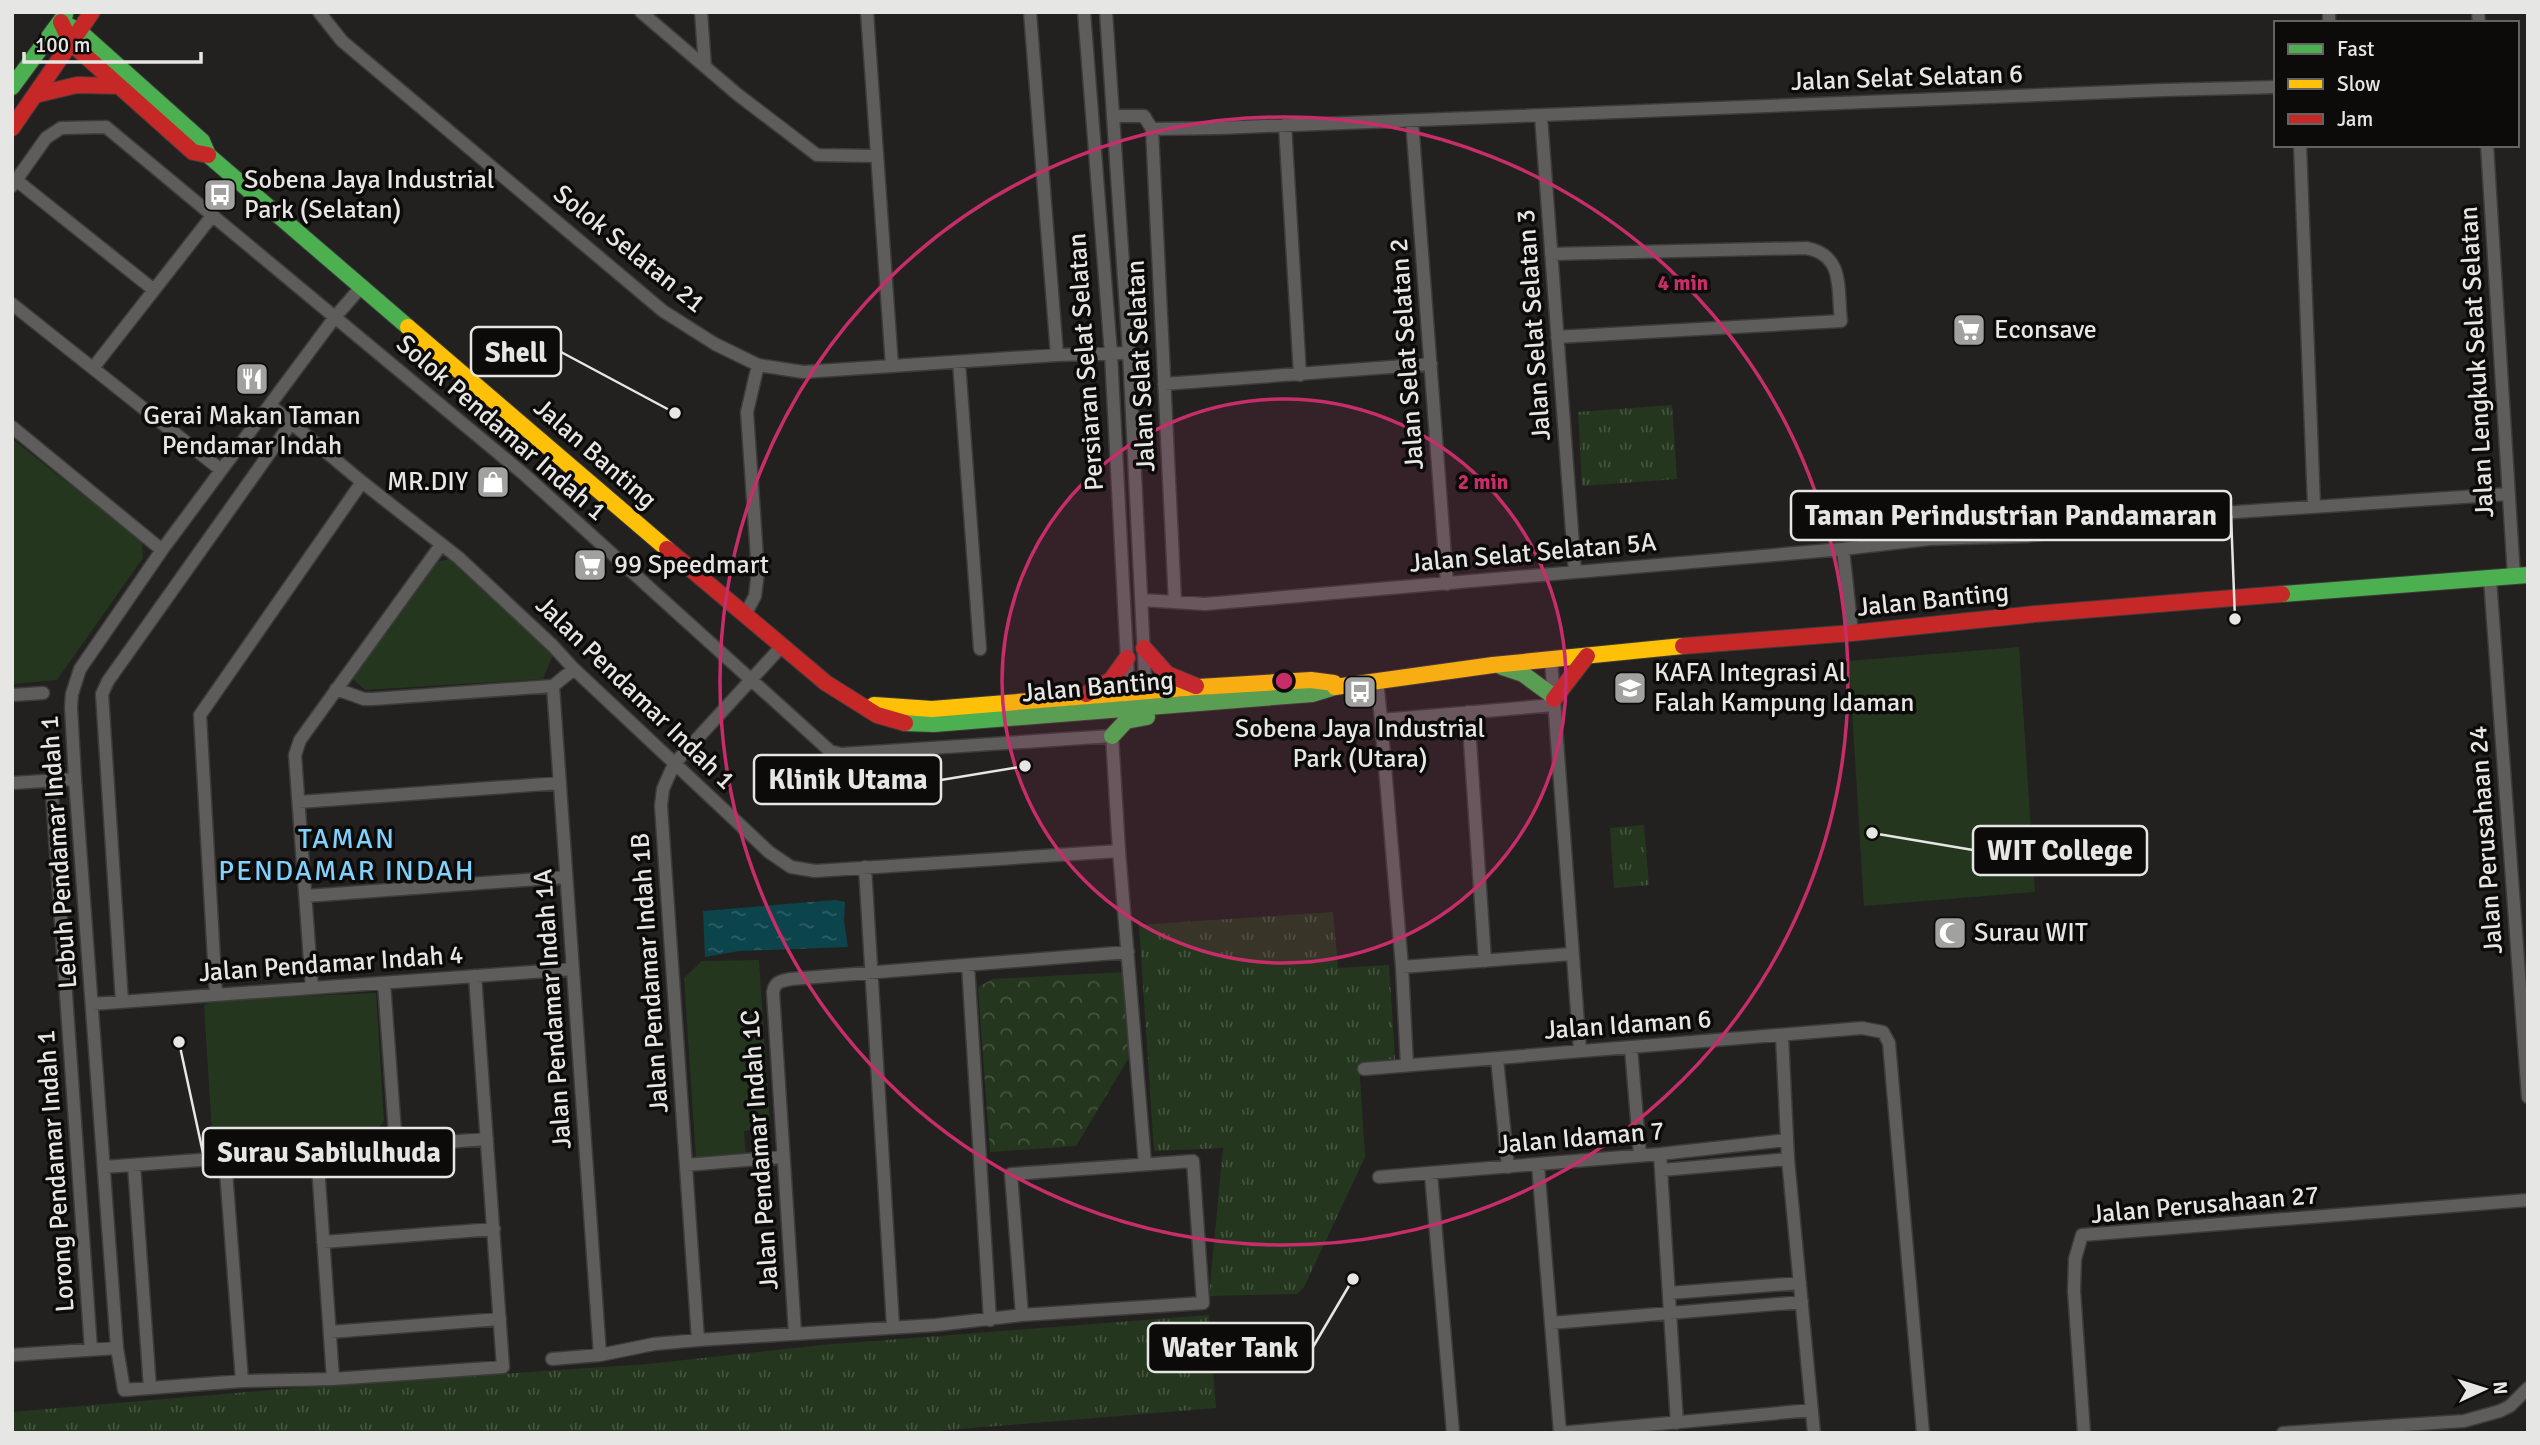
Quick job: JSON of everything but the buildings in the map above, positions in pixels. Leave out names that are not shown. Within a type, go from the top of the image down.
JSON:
[{"type":"main road","points":[[12,128],[92,12]]},
{"type":"main road","points":[[12,87],[60,15]]},
{"type":"main road","name":"Jalan Banting","points":[[60,15],[75,37],[120,86],[194,152],[208,155]]},
{"type":"main road","name":"Jalan Banting","points":[[75,37],[202,141],[208,155],[781,647],[826,683],[877,715],[909,724],[934,724],[1137,700],[1199,687],[1311,680],[1345,684]]},
{"type":"main road","points":[[35,95],[80,84],[120,86]]},
{"type":"main road","name":"Jalan Banting","points":[[858,702],[880,707],[924,709],[1073,699],[1201,704],[1312,694],[1345,684],[1551,659],[2035,614],[2521,576]]},
{"type":"main road","points":[[1144,648],[1167,674],[1199,687]]},
{"type":"main road","points":[[1493,665],[1523,674],[1554,700],[1587,656]]},
{"type":"main road","points":[[1073,699],[1111,681],[1121,671],[1127,657]]},
{"type":"main road","points":[[1112,736],[1119,724],[1127,719],[1170,715],[1201,704]]},
{"type":"street","name":"Solok Selatan 21","points":[[319,12],[342,41],[663,311],[715,344],[758,365],[803,372],[1057,355],[1129,353]]},
{"type":"street","points":[[641,12],[705,67],[817,155],[876,156]]},
{"type":"street","points":[[701,12],[705,67]]},
{"type":"street","points":[[867,12],[892,366]]},
{"type":"street","points":[[1030,12],[1057,355]]},
{"type":"street","name":"Persiaran Selat Selatan","points":[[1084,12],[1111,354],[1127,657],[1137,700]]},
{"type":"street","name":"Persiaran Selat Selatan","points":[[1107,12],[1142,600],[1144,648],[1137,700]]},
{"type":"street","name":"Jalan Selat Selatan 6","points":[[1152,129],[2274,87]]},
{"type":"street","points":[[1114,116],[1144,116],[1152,129]]},
{"type":"street","name":"Jalan Selat Selatan 3","points":[[1541,116],[1575,572]]},
{"type":"street","name":"Jalan Selat Selatan 2","points":[[1412,121],[1447,584]]},
{"type":"street","points":[[1285,125],[1300,374]]},
{"type":"street","name":"Solok Pendamar Indah 1","points":[[14,183],[46,138],[61,128],[106,127],[526,476],[830,751],[841,754],[1112,736]]},
{"type":"street","name":"Jalan Selat Selatan","points":[[1152,129],[1175,602]]},
{"type":"street","points":[[2300,147],[2314,506]]},
{"type":"street","name":"Jalan Lengkuk Selat Selatan","points":[[2487,147],[2508,494],[2521,576]]},
{"type":"street","points":[[14,183],[154,290]]},
{"type":"street","points":[[93,368],[212,216]]},
{"type":"street","points":[[1551,254],[1806,248],[1821,251],[1835,265],[1840,321],[1557,337]]},
{"type":"street","name":"Lebuh Pendamar Indah 1","points":[[150,1388],[124,1390],[117,1348],[75,779],[71,707],[75,682],[80,669],[162,551],[335,317],[362,286]]},
{"type":"street","points":[[12,304],[221,470]]},
{"type":"street","points":[[959,362],[980,649]]},
{"type":"street","points":[[1164,384],[1432,364]]},
{"type":"street","points":[[745,615],[755,596],[758,572],[747,412],[758,365]]},
{"type":"street","name":"Jalan Pendamar Indah 1","points":[[270,405],[459,558],[674,764],[769,852],[791,867],[815,871],[1119,851]]},
{"type":"street","points":[[122,1002],[102,694],[108,681],[291,423]]},
{"type":"street","points":[[12,427],[162,551]]},
{"type":"street","points":[[216,995],[200,715],[362,482]]},
{"type":"street","name":"Jalan Selat Selatan 5A","points":[[1142,600],[1205,604],[1843,549],[1929,539],[2026,536],[2146,519],[2508,494]]},
{"type":"street","points":[[313,988],[295,755],[300,740],[441,545]]},
{"type":"street","points":[[1843,549],[1852,633]]},
{"type":"street","name":"Jalan Perusahaan 24","points":[[2490,579],[2528,1097]]},
{"type":"street","name":"Jalan Pendamar Indah 1B","points":[[698,1340],[661,806],[663,789],[674,764],[781,647]]},
{"type":"street","points":[[1551,659],[1580,1051]]},
{"type":"street","points":[[336,690],[364,699],[373,699],[553,686],[574,670]]},
{"type":"street","points":[[1377,680],[1402,967],[1407,1065]]},
{"type":"street","name":"Jalan Pendamar Indah 1A","points":[[553,686],[600,1355]]},
{"type":"street","points":[[12,695],[43,693]]},
{"type":"street","points":[[1381,720],[1554,700]]},
{"type":"street","points":[[1468,712],[1485,961]]},
{"type":"street","points":[[1112,736],[1145,1164]]},
{"type":"street","points":[[12,783],[75,779]]},
{"type":"street","name":"Lorong Pendamar Indah 1","points":[[51,780],[91,1350]]},
{"type":"street","points":[[299,803],[560,783]]},
{"type":"street","points":[[865,867],[893,1326]]},
{"type":"street","points":[[306,896],[566,877]]},
{"type":"street","name":"Jalan Pendamar Indah 1C","points":[[795,1333],[773,992],[775,985],[791,979],[1128,952]]},
{"type":"street","points":[[1402,967],[1571,954]]},
{"type":"street","points":[[968,965],[990,1320]]},
{"type":"street","name":"Jalan Pendamar Indah 4","points":[[92,1004],[573,969]]},
{"type":"street","points":[[134,1165],[150,1388],[503,1367],[475,976]]},
{"type":"street","points":[[384,983],[396,1146]]},
{"type":"street","name":"Jalan Idaman 6","points":[[1364,1069],[1874,1029],[1883,1032],[1889,1043],[1923,1433]]},
{"type":"street","points":[[1782,1036],[1788,1159],[1814,1433]]},
{"type":"street","points":[[1631,1048],[1640,1155]]},
{"type":"street","points":[[1497,1059],[1508,1167]]},
{"type":"street","points":[[104,1167],[487,1139]]},
{"type":"street","name":"Jalan Idaman 7","points":[[1379,1177],[1660,1154],[1787,1140]]},
{"type":"street","points":[[317,1152],[333,1379]]},
{"type":"street","points":[[1660,1154],[1677,1423]]},
{"type":"street","points":[[685,1165],[783,1157]]},
{"type":"street","points":[[225,1158],[242,1381]]},
{"type":"street","name":"Jalan Idaman 7","points":[[1662,1170],[1788,1159]]},
{"type":"street","points":[[552,1359],[600,1355],[654,1344],[698,1340],[936,1325],[1022,1315],[1203,1303],[1193,1161],[1010,1174],[1022,1315]]},
{"type":"street","points":[[1538,1165],[1559,1433],[1812,1410]]},
{"type":"street","points":[[1431,1174],[1453,1433]]},
{"type":"street","name":"Jalan Perusahaan 27","points":[[2084,1433],[2074,1291],[2075,1259],[2082,1235],[2528,1200]]},
{"type":"street","points":[[323,1242],[494,1229]]},
{"type":"street","points":[[1669,1293],[1800,1283]]},
{"type":"street","points":[[1551,1323],[1802,1303]]},
{"type":"street","points":[[330,1332],[500,1319]]},
{"type":"street","points":[[12,1355],[117,1348]]},
{"type":"street","points":[[2283,1433],[2464,1422],[2500,1412],[2528,1388]]},
{"type":"green space","points":[[1672,405],[1677,479],[1582,486],[1578,412]]},
{"type":"green space","points":[[12,439],[142,541],[143,558],[57,680],[12,684]]},
{"type":"green space","points":[[454,558],[554,652],[543,679],[365,690],[352,678],[436,562]]},
{"type":"green space","points":[[2019,647],[2035,892],[1864,906],[1849,661]]},
{"type":"green space","points":[[1644,825],[1649,885],[1614,888],[1610,828]]},
{"type":"green space","points":[[1333,912],[1338,968],[1389,965],[1395,1059],[1359,1063],[1365,1157],[1304,1287],[1297,1294],[1209,1296],[1223,1148],[1154,1151],[1139,925]]},
{"type":"green space","points":[[759,960],[770,1128],[744,1131],[746,1157],[696,1160],[684,978],[702,961]]},
{"type":"green space","points":[[1126,972],[1131,1054],[1076,1146],[990,1152],[978,987],[993,979]]},
{"type":"green space","points":[[376,993],[384,1121],[372,1136],[232,1147],[212,1133],[204,1005],[215,1000]]},
{"type":"green space","points":[[1209,1315],[1216,1408],[911,1433],[12,1433],[12,1412],[295,1388],[648,1364],[822,1345]]},
{"type":"water","points":[[835,900],[845,902],[844,921],[848,947],[739,951],[705,957],[703,911]]},
{"type":"traffic: fast","points":[[12,87],[65,15]]},
{"type":"traffic: fast","points":[[61,22],[79,31],[202,141],[208,155],[408,327]]},
{"type":"traffic: fast","points":[[2282,594],[2528,575]]},
{"type":"traffic: fast","points":[[1502,667],[1523,674],[1553,696]]},
{"type":"traffic: fast","points":[[905,723],[934,724],[1312,694],[1335,687]]},
{"type":"traffic: fast","points":[[1112,736],[1126,721],[1147,717]]},
{"type":"traffic: slow","points":[[408,327],[667,549]]},
{"type":"traffic: slow","points":[[1335,687],[1493,665],[1683,646]]},
{"type":"traffic: slow","points":[[874,705],[932,709],[1199,687],[1311,680],[1334,683]]},
{"type":"traffic: jam","points":[[12,128],[92,12]]},
{"type":"traffic: jam","points":[[61,22],[71,43],[193,152],[208,155]]},
{"type":"traffic: jam","points":[[35,95],[77,85],[119,86]]},
{"type":"traffic: jam","points":[[667,549],[826,683],[877,715],[905,723]]},
{"type":"traffic: jam","points":[[1683,646],[2282,594]]},
{"type":"traffic: jam","points":[[1144,648],[1167,674],[1196,686]]},
{"type":"traffic: jam","points":[[1554,699],[1587,656]]},
{"type":"traffic: jam","points":[[1086,694],[1111,680],[1127,658]]},
{"type":"place","name":"Sobena Jaya Industrial Park (Selatan)","points":[[220,195]]},
{"type":"place","name":"Econsave","points":[[1969,330]]},
{"type":"place","name":"Gerai Makan Taman Pendamar Indah","points":[[252,379]]},
{"type":"place","name":"Shell","points":[[675,413]]},
{"type":"place","name":"MR.DIY","points":[[493,482]]},
{"type":"place","name":"99 Speedmart","points":[[590,565]]},
{"type":"place","name":"Taman Perindustrian Pandamaran","points":[[2235,619]]},
{"type":"place","name":"KAFA Integrasi Al Falah Kampung Idaman","points":[[1630,688]]},
{"type":"place","name":"Sobena Jaya Industrial Park (Utara)","points":[[1360,692]]},
{"type":"place","name":"Klinik Utama","points":[[1025,766]]},
{"type":"place","name":"WIT College","points":[[1872,833]]},
{"type":"place","name":"Surau WIT","points":[[1950,933]]},
{"type":"place","name":"Surau Sabilulhuda","points":[[179,1042]]},
{"type":"place","name":"Water Tank","points":[[1353,1279]]},
{"type":"district","name":"TAMAN PENDAMAR INDAH","points":[[347,855]]}]
